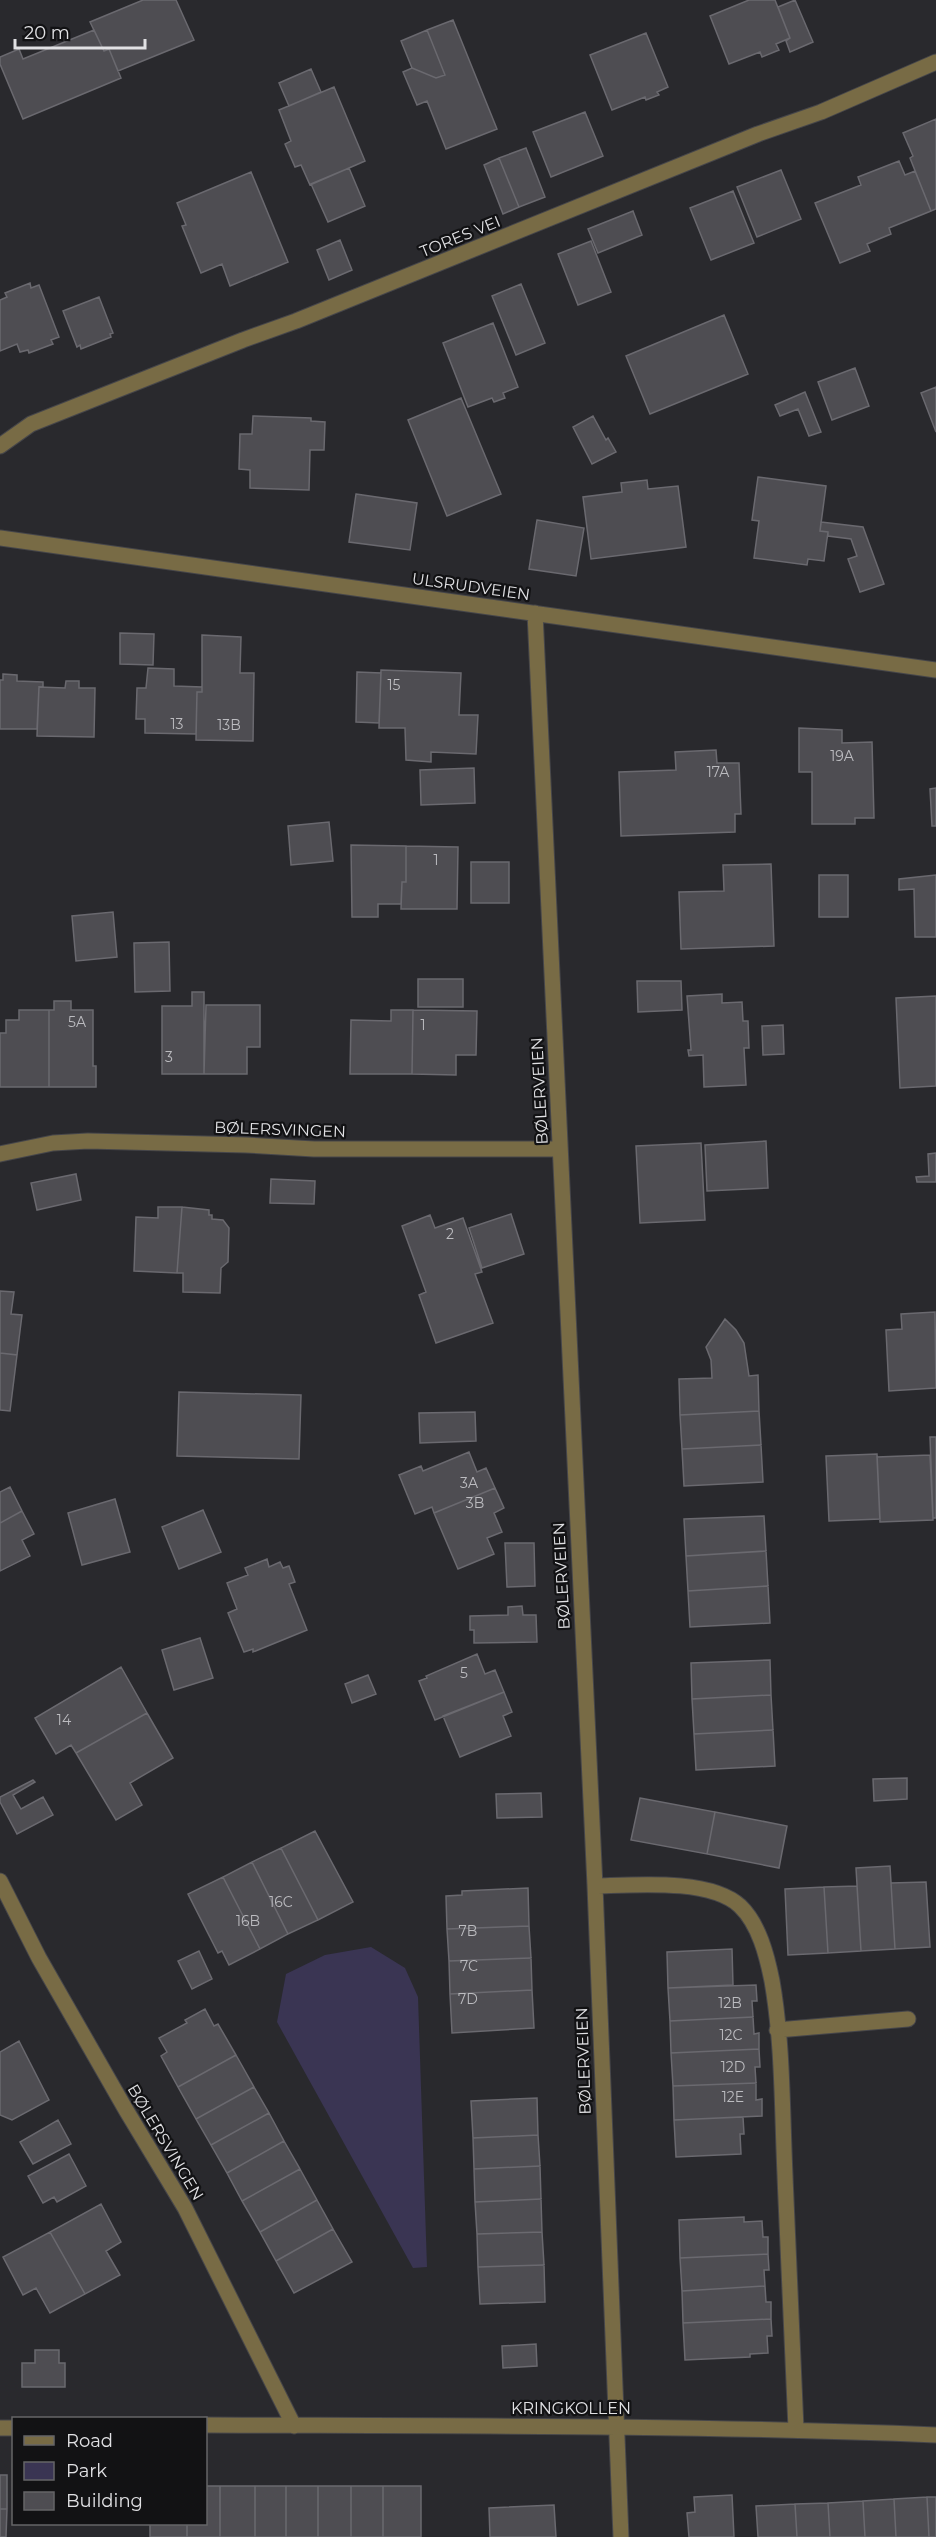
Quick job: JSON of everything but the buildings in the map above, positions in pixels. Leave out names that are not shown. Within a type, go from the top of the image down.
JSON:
[{"type":"street","name":"TORES VEI","points":[[0,446],[30,424],[297,321],[758,134],[821,112],[936,62]]},
{"type":"street","name":"ULSRUDVEIEN","points":[[0,538],[936,670]]},
{"type":"street","name":"BØLERVEIEN","points":[[535,614],[595,1886],[621,2537]]},
{"type":"street","name":"BØLERSVINGEN","points":[[0,1154],[53,1143],[88,1141],[314,1149],[559,1149]]},
{"type":"street","name":"BØLERSVINGEN","points":[[0,1881],[39,1958],[185,2208],[294,2426]]},
{"type":"street","points":[[595,1886],[669,1885],[697,1888],[739,1905],[754,1923],[771,1979],[780,2052],[796,2429]]},
{"type":"street","points":[[777,2030],[908,2019]]},
{"type":"street","name":"KRINGKOLLEN","points":[[207,2425],[616,2426],[796,2429],[936,2435]]},
{"type":"green space","points":[[371,1947],[405,1968],[418,1997],[427,2267],[413,2268],[277,2022],[286,1974],[325,1955]]}]
